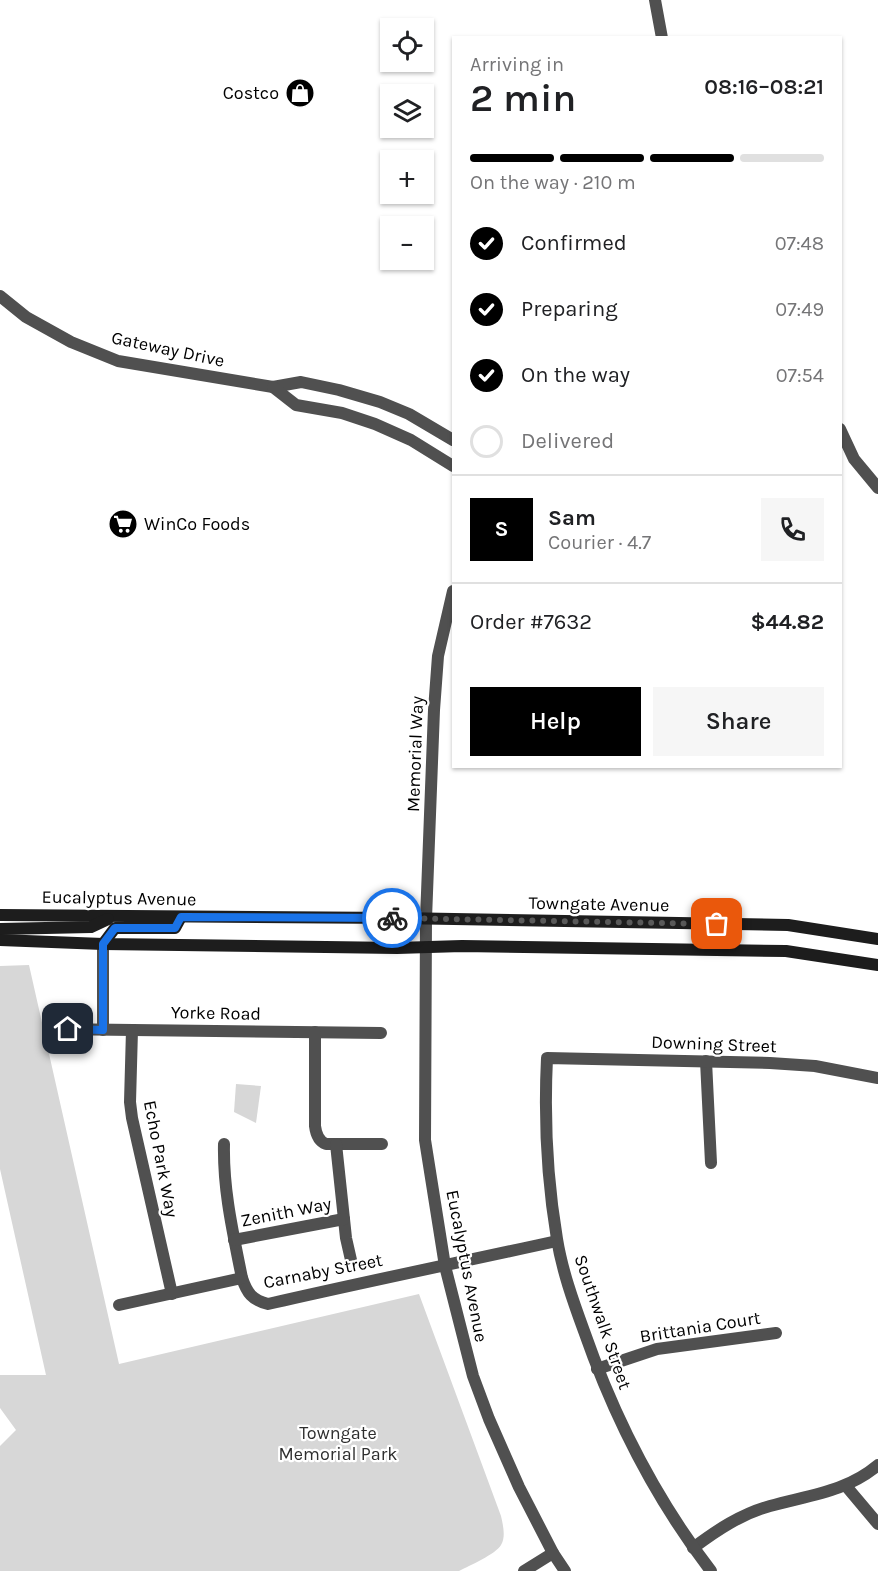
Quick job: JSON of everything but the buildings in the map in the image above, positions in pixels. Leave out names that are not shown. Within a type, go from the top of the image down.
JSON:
[{"type":"main road","name":"Eucalyptus Avenue","points":[[0,915],[426,919]]},
{"type":"main road","points":[[0,929],[91,927],[112,917]]},
{"type":"main road","points":[[103,944],[115,928],[175,928],[181,917]]},
{"type":"main road","name":"Towngate Avenue","points":[[426,919],[788,925],[878,939]]},
{"type":"main road","points":[[0,940],[103,944],[786,951],[878,965]]},
{"type":"street","points":[[655,0],[662,36]]},
{"type":"street","name":"Gateway Drive","points":[[0,296],[35,322],[71,342],[118,361],[273,387],[301,382],[343,391],[409,414],[452,439]]},
{"type":"street","name":"Gateway Drive","points":[[273,387],[296,405],[342,413],[375,424],[411,440],[452,464]]},
{"type":"street","points":[[842,433],[854,459],[878,488]]},
{"type":"street","name":"Memorial Way","points":[[426,919],[438,656],[452,595]]},
{"type":"street","name":"Eucalyptus Avenue","points":[[426,919],[424,1140],[445,1266],[465,1350],[489,1419],[519,1487],[565,1571]]},
{"type":"street","points":[[103,944],[103,1030]]},
{"type":"street","name":"Yorke Road","points":[[51,1029],[381,1033]]},
{"type":"street","name":"Echo Park Way","points":[[132,1030],[130,1101],[132,1118],[172,1294]]},
{"type":"street","points":[[315,1032],[316,1136],[322,1143],[382,1144]]},
{"type":"street","name":"Downing Street","points":[[547,1058],[706,1060],[815,1066],[878,1078]]},
{"type":"street","name":"Southwalk Street","points":[[547,1058],[545,1102],[548,1172],[557,1241],[575,1307],[597,1369],[622,1426],[653,1484],[693,1548],[711,1571]]},
{"type":"street","points":[[706,1060],[711,1163]]},
{"type":"street","name":"Carnaby Street","points":[[224,1144],[226,1197],[242,1278],[246,1289],[259,1302],[267,1304],[405,1272],[445,1266],[557,1241]]},
{"type":"street","points":[[336,1144],[351,1260]]},
{"type":"street","name":"Zenith Way","points":[[234,1240],[344,1219]]},
{"type":"street","points":[[119,1305],[242,1278]]},
{"type":"street","name":"Brittania Court","points":[[597,1369],[657,1349],[776,1333]]},
{"type":"street","points":[[693,1548],[723,1526],[743,1516],[770,1506],[819,1495],[846,1486],[878,1465]]},
{"type":"street","points":[[846,1486],[878,1524]]},
{"type":"street","points":[[524,1571],[554,1554]]},
{"type":"green space","name":"Towngate Memorial Park","points":[[29,965],[119,1364],[419,1294],[501,1516],[503,1538],[501,1545],[494,1552],[459,1571],[0,1571],[0,1446],[16,1430],[0,1408],[0,1375],[46,1375],[0,1169],[0,966]]},
{"type":"green space","points":[[236,1084],[261,1086],[256,1123],[234,1112]]},
{"type":"way so far","points":[[392,918],[717,924]]},
{"type":"place","name":"Costco","points":[[300,93]]},
{"type":"place","name":"WinCo Foods","points":[[123,524]]},
{"type":"route","points":[[68,1029],[103,1030],[103,944],[115,928],[175,928],[181,917],[392,918]]}]
